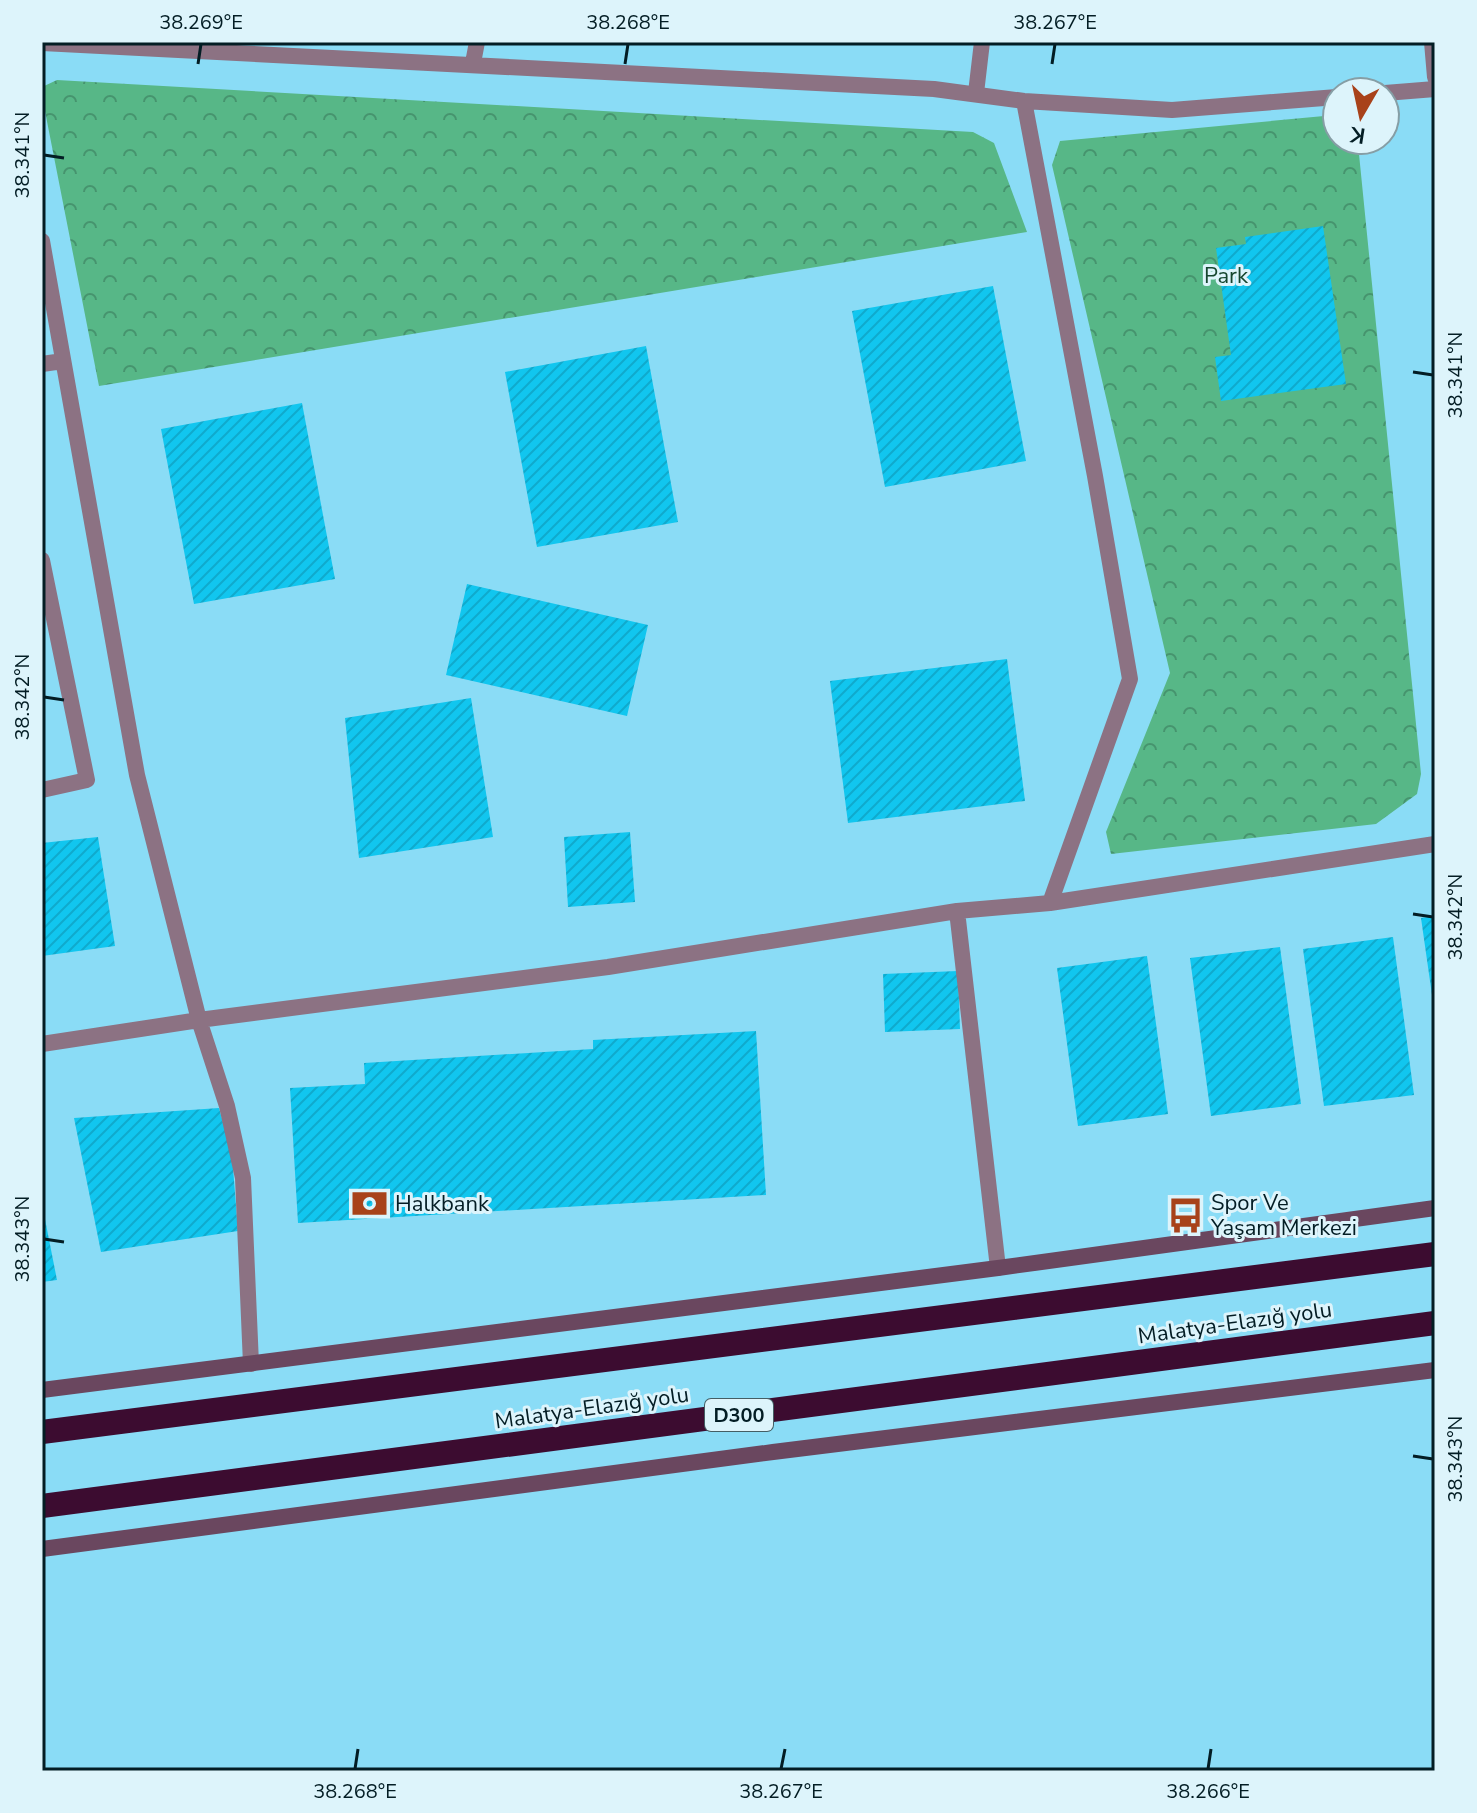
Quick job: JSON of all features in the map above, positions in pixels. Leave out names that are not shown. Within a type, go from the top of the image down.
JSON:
[{"type":"highway","name":"Malatya-Elazığ yolu","points":[[42,1432],[1435,1254]]},
{"type":"highway","name":"Malatya-Elazığ yolu","points":[[42,1506],[1435,1323]]},
{"type":"street","points":[[473,63],[477,42]]},
{"type":"street","points":[[976,93],[982,42]]},
{"type":"street","points":[[1432,42],[1435,77]]},
{"type":"street","points":[[42,43],[473,63],[976,93],[1024,101],[1172,110],[1321,98]]},
{"type":"street","points":[[1401,92],[1435,89]]},
{"type":"street","points":[[1024,101],[1130,679],[1050,903]]},
{"type":"street","points":[[42,241],[137,775],[199,1020],[227,1106],[243,1178],[251,1364]]},
{"type":"street","points":[[42,364],[63,361]]},
{"type":"street","points":[[42,560],[87,780],[42,790]]},
{"type":"street","points":[[42,1044],[199,1020],[608,967],[957,911],[1050,903],[1435,844]]},
{"type":"street","points":[[957,911],[998,1268]]},
{"type":"street","points":[[42,1390],[998,1268],[1435,1208]]},
{"type":"street","points":[[42,1549],[789,1450],[1435,1370]]},
{"type":"green space","points":[[57,80],[973,132],[994,143],[1027,232],[99,386],[42,96],[42,87]]},
{"type":"green space","name":"Park","points":[[1321,116],[1321,156],[1359,156],[1421,774],[1417,794],[1376,824],[1111,854],[1106,832],[1170,673],[1052,165],[1060,141]]},
{"type":"building","points":[[1323,226],[1346,384],[1221,401],[1215,357],[1231,355],[1216,248],[1246,244],[1245,237]]},
{"type":"building","points":[[993,286],[1026,461],[885,487],[852,311]]},
{"type":"building","points":[[646,346],[678,522],[537,547],[505,372]]},
{"type":"building","points":[[302,403],[335,579],[194,604],[161,429]]},
{"type":"building","points":[[467,584],[648,625],[627,716],[446,675]]},
{"type":"building","points":[[1007,659],[1025,801],[848,823],[830,681]]},
{"type":"building","points":[[471,698],[493,837],[359,858],[345,718]]},
{"type":"building","points":[[630,832],[635,902],[568,907],[564,837]]},
{"type":"building","points":[[98,837],[115,946],[42,956],[42,843]]},
{"type":"building","points":[[1435,916],[1435,1002],[1433,1002],[1421,918]]},
{"type":"building","points":[[1393,937],[1414,1095],[1324,1106],[1303,949]]},
{"type":"building","points":[[1280,947],[1301,1104],[1211,1116],[1190,958]]},
{"type":"building","points":[[1147,956],[1168,1114],[1078,1126],[1057,968]]},
{"type":"building","points":[[958,971],[960,1029],[885,1032],[883,974]]},
{"type":"building","points":[[756,1031],[766,1195],[298,1223],[290,1088],[365,1084],[364,1063],[593,1049],[593,1040]]},
{"type":"building","points":[[219,1108],[232,1155],[238,1231],[101,1252],[74,1118]]},
{"type":"building","points":[[42,1204],[57,1280],[42,1282]]},
{"type":"place","name":"Halkbank","points":[[369,1204]]},
{"type":"place","name":"Spor Ve Yaşam Merkezi","points":[[1185,1216]]}]
